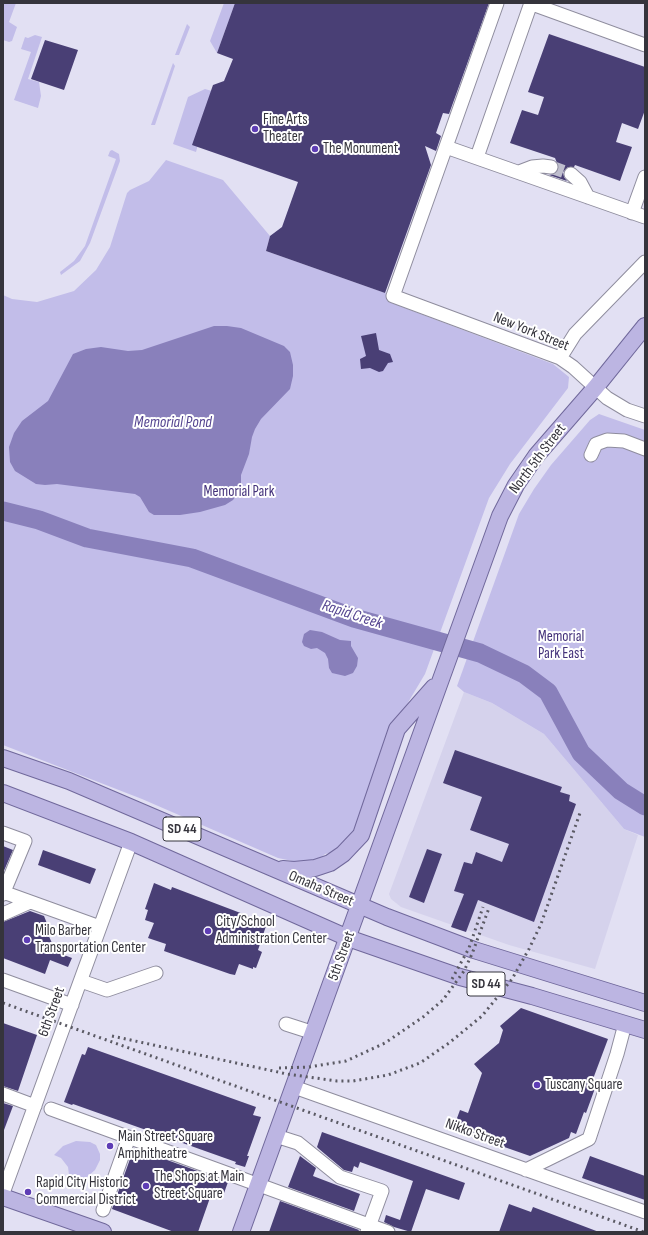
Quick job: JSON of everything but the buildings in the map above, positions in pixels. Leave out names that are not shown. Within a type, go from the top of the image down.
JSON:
[{"type":"main road","name":"North 5th Street","points":[[440,680],[500,516],[516,485],[536,456],[596,388],[645,326]]},
{"type":"main road","points":[[272,868],[294,870],[315,868],[330,863],[343,854],[360,835],[397,730],[440,680]]},
{"type":"main road","name":"5th Street","points":[[241,1232],[440,680]]},
{"type":"main road","name":"Omaha Street","points":[[3,758],[77,784],[360,905],[474,950],[645,1003]]},
{"type":"main road","name":"SD 44","points":[[3,793],[131,842],[348,938],[460,977],[532,996],[645,1030]]},
{"type":"main road","points":[[3,1197],[103,1232]]},
{"type":"street","points":[[498,3],[446,146],[645,217]]},
{"type":"street","points":[[477,157],[532,4],[645,45]]},
{"type":"street","name":"New York Street","points":[[446,146],[393,296],[560,358],[573,367],[616,404],[645,416]]},
{"type":"street","points":[[519,172],[532,167],[543,166],[552,168]]},
{"type":"street","points":[[571,174],[580,182],[588,197]]},
{"type":"street","points":[[632,213],[645,177]]},
{"type":"street","points":[[560,358],[575,334],[645,262]]},
{"type":"street","points":[[591,455],[596,444],[607,440],[624,441],[645,449]]},
{"type":"street","points":[[3,833],[25,841],[3,893],[100,927]]},
{"type":"street","name":"6th Street","points":[[3,1192],[131,842]]},
{"type":"street","points":[[3,914],[30,902]]},
{"type":"street","points":[[80,981],[107,990],[156,973]]},
{"type":"street","points":[[3,980],[72,1005]]},
{"type":"street","points":[[286,1024],[314,1033]]},
{"type":"street","points":[[526,1170],[589,1139],[617,1054],[625,1024]]},
{"type":"street","name":"Nikko Street","points":[[294,1086],[645,1212]]},
{"type":"street","points":[[3,1094],[35,1106]]},
{"type":"street","points":[[51,1109],[258,1184],[368,1229],[388,1232]]},
{"type":"street","points":[[276,1136],[298,1143],[340,1177],[382,1191],[368,1229]]},
{"type":"street","points":[[103,1210],[129,1137]]},
{"type":"shaded area","points":[[464,692],[492,703],[544,734],[624,829],[638,835],[595,969],[509,945],[401,907],[391,899],[389,894]]},
{"type":"green space","points":[[3,3],[16,3],[9,22],[17,27],[12,41],[9,42],[3,40]]},
{"type":"green space","points":[[224,3],[235,3],[217,53],[210,41]]},
{"type":"green space","points":[[187,24],[190,27],[179,55],[175,55]]},
{"type":"green space","points":[[35,35],[42,37],[28,79],[39,82],[41,96],[38,108],[14,100],[31,52],[21,49],[25,37],[28,38]]},
{"type":"green space","points":[[173,63],[175,66],[155,125],[151,125]]},
{"type":"green space","points":[[205,89],[212,91],[196,152],[173,144],[188,97]]},
{"type":"green space","points":[[112,150],[119,154],[120,161],[90,243],[80,261],[61,275],[60,272],[74,261],[85,246],[116,159],[108,156]]},
{"type":"green space","name":"Memorial Park","points":[[166,160],[223,180],[270,236],[266,251],[388,294],[389,302],[553,364],[569,377],[568,388],[510,464],[489,498],[425,674],[394,726],[360,817],[351,835],[334,852],[325,854],[317,861],[297,862],[278,858],[142,799],[3,745],[3,295],[12,299],[37,302],[74,291],[96,270],[110,247],[127,193],[149,181]]},
{"type":"green space","name":"Memorial Park East","points":[[599,414],[645,430],[645,837],[624,829],[544,734],[492,703],[464,692],[457,686],[519,514],[551,465],[590,420]]},
{"type":"green space","points":[[76,1141],[90,1142],[96,1145],[100,1154],[100,1160],[95,1170],[87,1177],[77,1182],[66,1183],[69,1175],[68,1167],[61,1158],[54,1155],[63,1146]]},
{"type":"water","name":"Memorial Pond","points":[[214,326],[241,328],[284,346],[290,352],[293,365],[293,376],[290,389],[261,419],[255,429],[249,454],[241,475],[241,489],[233,500],[225,505],[200,512],[180,515],[154,515],[149,512],[140,497],[135,494],[57,484],[36,484],[15,471],[10,462],[9,447],[14,433],[22,421],[48,401],[73,354],[86,349],[101,347],[128,351],[142,350]]},
{"type":"water","points":[[310,630],[322,632],[340,640],[351,641],[351,646],[358,658],[357,666],[353,673],[345,676],[332,673],[325,653],[317,648],[311,649],[304,646],[302,642],[304,634]]},
{"type":"waterway","name":"Rapid Creek","points":[[3,511],[39,520],[87,538],[192,558],[354,618],[480,653],[524,674],[548,692],[581,753],[621,791],[645,806]]},
{"type":"tunnel","points":[[551,167],[571,174]]},
{"type":"railway","points":[[112,1036],[287,1074],[337,1081],[353,1081],[388,1075],[420,1063],[449,1043],[482,1016],[512,979],[541,924],[580,813]]},
{"type":"railway","points":[[452,979],[469,948],[483,907]]},
{"type":"railway","points":[[279,1068],[309,1067],[346,1061],[385,1043],[423,1017],[443,1000],[464,971],[489,908]]},
{"type":"railway","points":[[3,1003],[644,1232]]},
{"type":"place","name":"Fine Arts Theater","points":[[255,129]]},
{"type":"place","name":"The Monument","points":[[315,149]]},
{"type":"place","name":"City/School Administration Center","points":[[208,931]]},
{"type":"place","name":"Milo Barber Transportation Center","points":[[27,940]]},
{"type":"place","name":"Tuscany Square","points":[[537,1085]]},
{"type":"place","name":"Main Street Square Amphitheatre","points":[[110,1146]]},
{"type":"place","name":"The Shops at Main Street Square","points":[[146,1186]]},
{"type":"place","name":"Rapid City Historic Commercial District","points":[[28,1192]]}]
